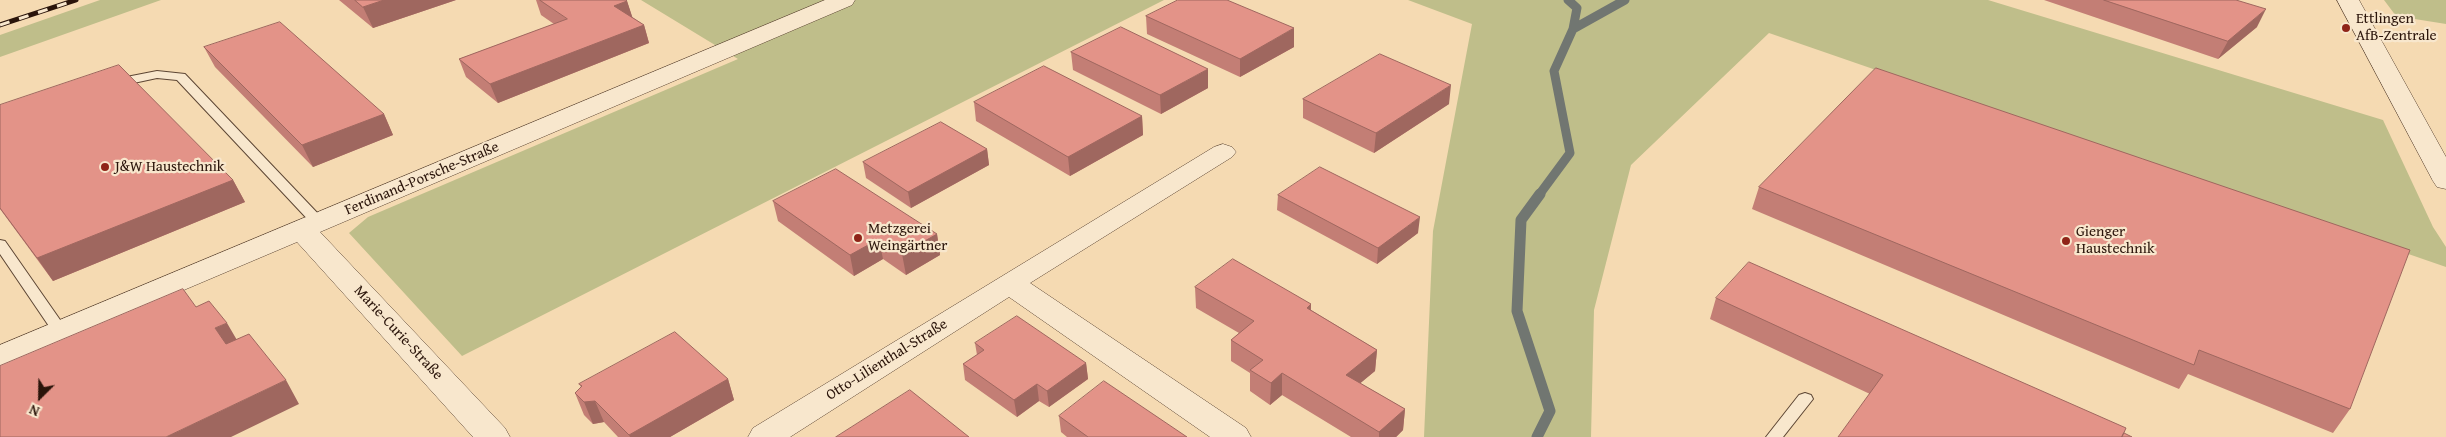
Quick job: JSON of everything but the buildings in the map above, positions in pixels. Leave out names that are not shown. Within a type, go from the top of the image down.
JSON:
[{"type":"street","name":"Ferdinand-Porsche-Straße","points":[[0,357],[844,0]]},
{"type":"street","points":[[2348,0],[2446,181]]},
{"type":"street","name":"Otto-Lilienthal-Straße","points":[[765,437],[1009,283],[1223,152]]},
{"type":"street","name":"Marie-Curie-Straße","points":[[311,227],[493,437]]},
{"type":"street","points":[[1009,283],[1234,437]]},
{"type":"lane","points":[[102,86],[157,73],[181,77],[311,227]]},
{"type":"lane","points":[[0,244],[60,331]]},
{"type":"lane","points":[[1774,437],[1804,399]]},
{"type":"shaded area","points":[[100,0],[161,0],[0,57],[0,35]]},
{"type":"shaded area","points":[[641,0],[1164,0],[462,356],[349,233],[368,217],[738,59]]},
{"type":"shaded area","points":[[1408,0],[1988,0],[2383,120],[2433,227],[2446,247],[2446,267],[1769,33],[1631,165],[1594,310],[1591,437],[1424,437],[1433,231],[1472,24]]},
{"type":"shaded area","points":[[2384,0],[2446,0],[2446,24],[2396,16]]},
{"type":"waterway","points":[[1568,0],[1577,8],[1573,29]]},
{"type":"waterway","points":[[1573,29],[1625,0]]},
{"type":"waterway","points":[[1539,195],[1570,153],[1554,71],[1573,29]]},
{"type":"waterway","points":[[1537,437],[1550,411],[1517,311],[1521,220],[1540,194]]},
{"type":"railway","points":[[0,25],[76,0]]},
{"type":"place","name":"Ettlingen AfB-Zentrale","points":[[2346,28]]},
{"type":"place","name":"J&W Haustechnik","points":[[105,167]]},
{"type":"place","name":"Metzgerei Weingärtner","points":[[858,238]]},
{"type":"place","name":"Gienger Haustechnik","points":[[2066,241]]}]
